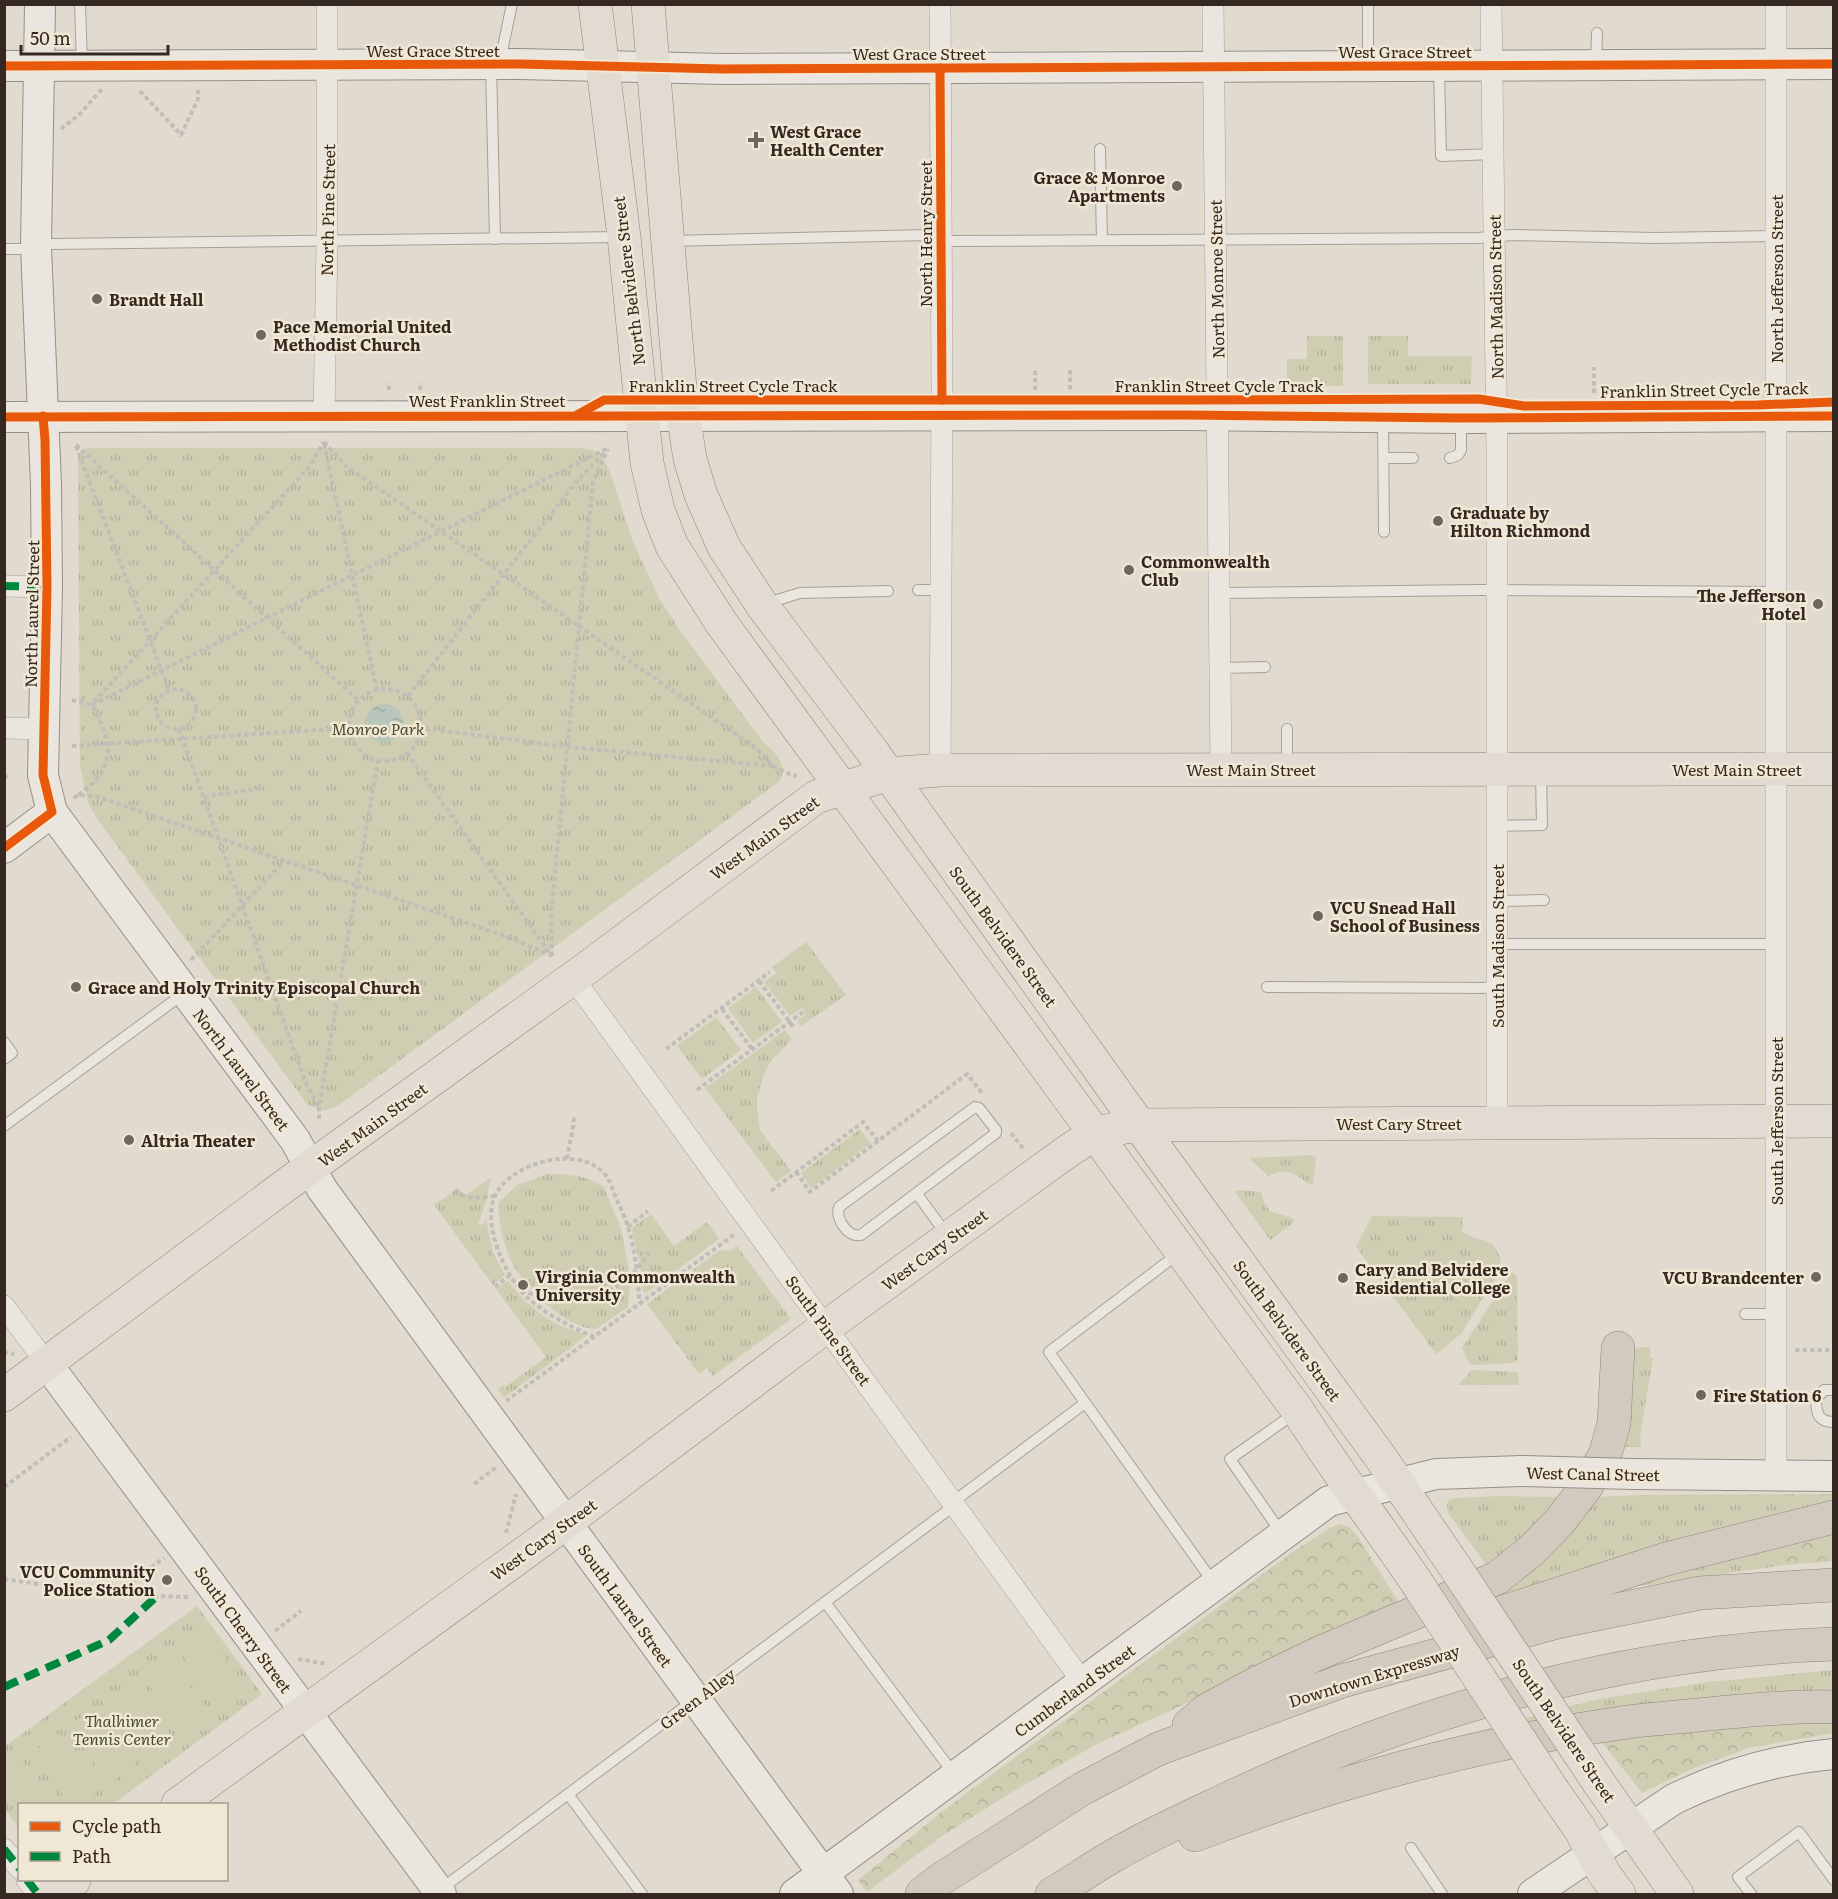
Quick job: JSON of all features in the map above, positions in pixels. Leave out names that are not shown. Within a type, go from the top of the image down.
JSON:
[{"type":"highway","points":[[1158,1749],[1208,1710],[1255,1684],[1317,1654],[1497,1578],[1532,1550],[1560,1521],[1586,1488],[1605,1455],[1614,1423],[1618,1348]]},
{"type":"highway","points":[[1342,1681],[1399,1647],[1666,1559],[1833,1517]]},
{"type":"highway","name":"Downtown Expressway","points":[[922,1894],[941,1879],[1082,1789],[1158,1749],[1342,1681],[1557,1622],[1700,1593],[1833,1585]]},
{"type":"highway","points":[[1052,1894],[1114,1855],[1283,1772],[1401,1727],[1497,1696],[1588,1675],[1704,1654],[1833,1644]]},
{"type":"highway","points":[[1069,1894],[1146,1855],[1228,1823],[1310,1795],[1431,1762],[1518,1741],[1621,1723],[1744,1711],[1833,1707]]},
{"type":"main road","name":"North Belvidere Street","points":[[595,4],[624,237],[647,463],[658,510],[672,546],[722,624],[843,788]]},
{"type":"main road","points":[[648,4],[684,416],[690,459],[701,495],[724,547],[762,605],[888,774]]},
{"type":"main road","name":"West Main Street","points":[[4,1395],[310,1168],[562,967],[816,797],[888,774],[940,770],[1833,769]]},
{"type":"main road","name":"South Belvidere Street","points":[[888,774],[1399,1484],[1599,1783],[1677,1894]]},
{"type":"main road","points":[[843,788],[1182,1251],[1373,1518],[1580,1829],[1618,1894]]},
{"type":"main road","name":"West Cary Street","points":[[178,1803],[565,1523],[1066,1152],[1096,1133],[1139,1125],[1833,1121]]},
{"type":"main road","points":[[53,1894],[72,1881]]},
{"type":"street","name":"North Laurel Street","points":[[40,4],[36,247],[46,453],[47,587],[43,775],[52,812],[295,1140],[310,1168]]},
{"type":"street","name":"North Pine Street","points":[[324,429],[327,4]]},
{"type":"street","name":"North Henry Street","points":[[940,4],[940,770]]},
{"type":"street","name":"North Monroe Street","points":[[1214,4],[1221,769]]},
{"type":"street","name":"North Madison Street","points":[[1491,4],[1498,769]]},
{"type":"street","name":"North Jefferson Street","points":[[1776,4],[1776,768]]},
{"type":"street","name":"West Grace Street","points":[[4,66],[495,64],[653,68],[940,68],[1833,64]]},
{"type":"street","name":"West Franklin Street","points":[[4,417],[43,416],[324,429],[604,416],[1218,415],[1496,418],[1833,416]]},
{"type":"street","points":[[4,586],[47,587]]},
{"type":"street","points":[[4,728],[44,729]]},
{"type":"street","name":"South Jefferson Street","points":[[1776,768],[1776,1474]]},
{"type":"street","name":"South Madison Street","points":[[1497,1123],[1498,769]]},
{"type":"street","points":[[4,848],[52,812]]},
{"type":"street","name":"South Pine Street","points":[[562,967],[827,1327],[1084,1684]]},
{"type":"street","name":"South Laurel Street","points":[[310,1168],[322,1189],[446,1356],[565,1523],[831,1884]]},
{"type":"street","points":[[4,1306],[47,1364]]},
{"type":"street","name":"South Cherry Street","points":[[47,1364],[440,1893]]},
{"type":"street","name":"West Canal Street","points":[[1355,1495],[1436,1474],[1521,1472],[1833,1476]]},
{"type":"street","name":"Cumberland Street","points":[[795,1894],[831,1884],[956,1777],[1283,1534],[1329,1501],[1355,1495]]},
{"type":"street","points":[[1533,1894],[1674,1799],[1724,1777],[1789,1759],[1833,1755]]},
{"type":"street","points":[[4,1849],[18,1866]]},
{"type":"street","points":[[28,1881],[38,1894]]},
{"type":"lane","points":[[80,4],[82,66]]},
{"type":"lane","points":[[495,238],[495,64],[512,4]]},
{"type":"lane","points":[[1368,4],[1368,66]]},
{"type":"lane","points":[[1596,65],[1597,33]]},
{"type":"lane","points":[[1439,66],[1441,156],[1493,154]]},
{"type":"lane","points":[[1100,149],[1102,240]]},
{"type":"lane","points":[[669,242],[929,235],[953,241],[1216,240],[1512,235],[1655,238],[1776,236]]},
{"type":"lane","points":[[4,249],[50,244],[624,237]]},
{"type":"lane","points":[[1383,417],[1384,532]]},
{"type":"lane","points":[[1450,458],[1458,455],[1461,450],[1461,418]]},
{"type":"lane","points":[[1384,458],[1413,458]]},
{"type":"lane","points":[[918,590],[940,590]]},
{"type":"lane","points":[[762,605],[800,593],[888,591]]},
{"type":"lane","points":[[1220,593],[1776,592]]},
{"type":"lane","points":[[1220,668],[1265,668]]},
{"type":"lane","points":[[1287,729],[1288,769]]},
{"type":"lane","points":[[1497,826],[1542,825],[1541,769]]},
{"type":"lane","points":[[1497,901],[1544,900]]},
{"type":"lane","points":[[1497,944],[1776,944]]},
{"type":"lane","points":[[4,1126],[178,984]]},
{"type":"lane","points":[[1267,987],[1497,988]]},
{"type":"lane","points":[[4,1042],[12,1053],[4,1059]]},
{"type":"lane","points":[[975,1107],[979,1108],[996,1133],[917,1194],[861,1235],[851,1234],[838,1218],[839,1207],[975,1107]]},
{"type":"lane","points":[[917,1194],[949,1238]]},
{"type":"lane","points":[[1182,1251],[1049,1352],[1215,1585]]},
{"type":"lane","points":[[1745,1314],[1776,1314]]},
{"type":"lane","points":[[1833,1390],[1824,1390],[1816,1400],[1816,1412],[1820,1419],[1833,1422]]},
{"type":"lane","name":"Green Alley","points":[[440,1893],[1085,1403]]},
{"type":"lane","points":[[1283,1534],[1230,1459],[1298,1411]]},
{"type":"lane","points":[[825,1602],[956,1777]]},
{"type":"lane","points":[[568,1794],[642,1894]]},
{"type":"lane","points":[[1751,1894],[1738,1877],[1799,1833],[1833,1880]]},
{"type":"lane","points":[[1411,1848],[1442,1894]]},
{"type":"path","points":[[138,89],[182,135],[198,99],[198,93]]},
{"type":"path","points":[[56,133],[79,115],[98,95]]},
{"type":"path","points":[[1594,367],[1594,391]]},
{"type":"path","points":[[1035,369],[1035,390]]},
{"type":"path","points":[[1070,370],[1071,390]]},
{"type":"path","points":[[389,382],[389,390]]},
{"type":"path","points":[[420,390],[421,382]]},
{"type":"path","points":[[562,967],[551,915],[593,482],[608,448],[604,416]]},
{"type":"path","points":[[324,429],[346,466],[756,748],[773,766],[797,776]]},
{"type":"path","points":[[92,705],[309,467],[324,429]]},
{"type":"path","points":[[324,429],[376,690]]},
{"type":"path","points":[[169,690],[76,445],[358,700]]},
{"type":"path","points":[[72,700],[92,705],[608,448]]},
{"type":"path","points":[[408,696],[577,481],[608,448]]},
{"type":"path","points":[[387,688],[408,696],[416,705],[421,716],[422,728],[419,738],[407,753],[398,758],[378,760],[368,756],[358,749],[352,739],[349,728],[353,709],[358,700],[376,690],[387,688]]},
{"type":"path","points":[[181,689],[187,692],[195,703],[195,717],[186,727],[180,729],[166,727],[157,718],[158,700],[169,690],[181,689]]},
{"type":"path","points":[[52,812],[92,785],[105,769],[108,754],[105,731],[92,705]]},
{"type":"path","points":[[72,746],[349,728]]},
{"type":"path","points":[[422,728],[568,747],[773,766]]},
{"type":"path","points":[[180,729],[305,1081],[319,1107]]},
{"type":"path","points":[[407,753],[562,967]]},
{"type":"path","points":[[319,1119],[319,1107],[378,760]]},
{"type":"path","points":[[4,778],[11,775]]},
{"type":"path","points":[[204,797],[261,788]]},
{"type":"path","points":[[78,795],[95,796],[511,938],[562,967]]},
{"type":"path","points":[[178,984],[193,958],[284,861]]},
{"type":"path","points":[[666,1049],[770,972]]},
{"type":"path","points":[[759,981],[795,1029]]},
{"type":"path","points":[[722,1009],[752,1049]]},
{"type":"path","points":[[697,1090],[802,1012]]},
{"type":"path","points":[[567,1159],[574,1115]]},
{"type":"path","points":[[771,1191],[796,1172],[863,1122],[878,1141],[810,1192],[796,1172]]},
{"type":"path","points":[[594,1337],[571,1327],[528,1298],[510,1275],[497,1248],[491,1212],[496,1196],[505,1182],[526,1167],[567,1159],[587,1163],[606,1176],[628,1227],[640,1304]]},
{"type":"path","points":[[455,1190],[461,1196],[496,1196]]},
{"type":"path","points":[[628,1227],[648,1211]]},
{"type":"path","points":[[503,1403],[739,1231]]},
{"type":"path","points":[[519,1287],[529,1293],[544,1297],[573,1300],[605,1293],[627,1280],[650,1250]]},
{"type":"path","points":[[495,1287],[510,1275]]},
{"type":"path","points":[[1792,1350],[1833,1350]]},
{"type":"path","points":[[4,1352],[14,1354]]},
{"type":"path","points":[[4,1487],[76,1434]]},
{"type":"path","points":[[474,1484],[501,1464]]},
{"type":"path","points":[[506,1533],[518,1487]]},
{"type":"path","points":[[115,1595],[166,1556]]},
{"type":"path","points":[[4,1579],[115,1595],[196,1597]]},
{"type":"path","points":[[269,1635],[301,1611]]},
{"type":"path","points":[[296,1659],[328,1664]]},
{"type":"green space","points":[[1307,336],[1343,336],[1343,386],[1287,386],[1287,359],[1307,359]]},
{"type":"green space","points":[[1368,336],[1408,336],[1408,356],[1472,356],[1471,384],[1368,384]]},
{"type":"green space","name":"Monroe Park","points":[[86,448],[582,448],[593,450],[609,469],[633,542],[659,598],[679,629],[763,742],[779,759],[782,769],[780,781],[339,1105],[323,1110],[312,1107],[307,1104],[98,820],[88,803],[80,765],[78,457]]},
{"type":"green space","points":[[806,942],[846,995],[801,1026],[797,1021],[806,1014],[802,1008],[790,1016],[764,982],[776,973],[772,967]]},
{"type":"green space","points":[[756,987],[782,1022],[753,1043],[728,1008]]},
{"type":"green space","points":[[716,1017],[741,1050],[702,1079],[677,1046]]},
{"type":"green space","points":[[785,1030],[792,1039],[771,1061],[764,1074],[757,1098],[760,1130],[791,1171],[776,1182],[705,1088]]},
{"type":"green space","points":[[860,1129],[871,1143],[811,1188],[801,1173]]},
{"type":"green space","points":[[1308,1155],[1316,1157],[1313,1184],[1308,1184],[1299,1177],[1285,1172],[1268,1176],[1249,1158]]},
{"type":"green space","points":[[547,1174],[577,1176],[604,1187],[621,1229],[630,1275],[595,1294],[568,1299],[543,1294],[523,1280],[506,1248],[500,1225],[498,1203],[517,1185]]},
{"type":"green space","points":[[491,1177],[486,1202],[478,1224],[483,1225],[486,1219],[493,1253],[505,1275],[493,1285],[434,1205],[458,1188],[464,1196]]},
{"type":"green space","points":[[1237,1190],[1261,1192],[1267,1208],[1295,1220],[1270,1240],[1235,1192]]},
{"type":"green space","points":[[651,1214],[674,1246],[707,1222],[719,1239],[646,1293],[643,1291],[640,1263],[632,1231],[633,1227]]},
{"type":"green space","points":[[1372,1216],[1463,1217],[1462,1231],[1492,1244],[1501,1258],[1499,1272],[1461,1334],[1436,1354],[1356,1247]]},
{"type":"green space","points":[[737,1246],[791,1319],[713,1376],[707,1368],[699,1374],[647,1304],[720,1250],[731,1251]]},
{"type":"green space","points":[[1512,1272],[1517,1276],[1518,1360],[1513,1363],[1472,1365],[1462,1348]]},
{"type":"green space","points":[[630,1280],[628,1307],[596,1329],[568,1320],[544,1302],[546,1299],[580,1301],[600,1297]]},
{"type":"green space","points":[[508,1281],[525,1300],[545,1316],[559,1325],[586,1336],[504,1398],[498,1389],[503,1385],[505,1387],[546,1357],[496,1289]]},
{"type":"green space","points":[[1650,1347],[1650,1358],[1653,1358],[1640,1436],[1641,1447],[1620,1447],[1628,1348]]},
{"type":"green space","points":[[1472,1370],[1515,1372],[1518,1374],[1519,1385],[1458,1385]]},
{"type":"green space","points":[[1833,1494],[1833,1509],[1510,1600],[1499,1584],[1594,1497]]},
{"type":"green space","points":[[1564,1497],[1540,1526],[1488,1567],[1448,1513],[1447,1504],[1449,1500],[1455,1498]]},
{"type":"green space","points":[[1340,1524],[1349,1527],[1356,1534],[1401,1606],[1099,1743],[1017,1789],[939,1838],[867,1892],[858,1880],[948,1807],[1294,1551]]},
{"type":"green space","points":[[1833,1533],[1833,1561],[1785,1565],[1779,1552],[1784,1541]]},
{"type":"green space","points":[[1784,1541],[1782,1560],[1785,1565],[1619,1589]]},
{"type":"green space","name":"Thalhimer Tennis Center","points":[[197,1606],[262,1694],[114,1803],[18,1803],[18,1828],[5,1809],[4,1747]]},
{"type":"green space","points":[[203,1627],[244,1684],[218,1703],[176,1647]]},
{"type":"green space","points":[[167,1654],[208,1711],[182,1730],[140,1673]]},
{"type":"green space","points":[[1833,1670],[1833,1698],[1452,1738],[1598,1699],[1709,1682]]},
{"type":"green space","points":[[131,1681],[172,1737],[146,1757],[104,1700]]},
{"type":"green space","points":[[95,1707],[136,1764],[110,1784],[68,1727]]},
{"type":"green space","points":[[1833,1719],[1833,1733],[1749,1748],[1694,1768],[1642,1793],[1597,1736]]},
{"type":"green space","points":[[58,1734],[100,1790],[82,1803],[69,1803],[32,1753]]},
{"type":"green space","points":[[22,1761],[54,1803],[18,1803],[18,1810],[5,1791],[5,1774]]},
{"type":"water","points":[[384,704],[391,705],[397,710],[402,716],[402,730],[397,736],[391,741],[384,742],[377,741],[371,736],[366,730],[365,723],[366,716],[371,710],[377,705]]},
{"type":"marked path","points":[[4,586],[47,587]]},
{"type":"marked path","points":[[4,1687],[109,1640],[157,1596]]},
{"type":"marked path","points":[[4,1849],[18,1866]]},
{"type":"marked path","points":[[28,1881],[38,1894]]},
{"type":"cycle path","points":[[4,66],[520,64],[723,69],[1834,64]]},
{"type":"cycle path","points":[[940,68],[942,400]]},
{"type":"cycle path","name":"Franklin Street Cycle Track","points":[[577,415],[604,400],[1479,399],[1524,406],[1757,405],[1834,402]]},
{"type":"cycle path","points":[[4,848],[52,812],[43,775],[47,587],[43,416]]},
{"type":"cycle path","points":[[4,417],[1834,416]]},
{"type":"place","name":"West Grace Health Center","points":[[756,140]]},
{"type":"place","name":"Grace & Monroe Apartments","points":[[1177,186]]},
{"type":"place","name":"Brandt Hall","points":[[97,299]]},
{"type":"place","name":"Pace Memorial United Methodist Church","points":[[261,335]]},
{"type":"place","name":"Graduate by Hilton Richmond","points":[[1438,521]]},
{"type":"place","name":"Commonwealth Club","points":[[1129,570]]},
{"type":"place","name":"The Jefferson Hotel","points":[[1818,604]]},
{"type":"place","name":"VCU Snead Hall School of Business","points":[[1318,916]]},
{"type":"place","name":"Grace and Holy Trinity Episcopal Church","points":[[76,987]]},
{"type":"place","name":"Altria Theater","points":[[129,1140]]},
{"type":"place","name":"VCU Brandcenter","points":[[1816,1277]]},
{"type":"place","name":"Cary and Belvidere Residential College","points":[[1343,1278]]},
{"type":"place","name":"Virginia Commonwealth University","points":[[523,1285]]},
{"type":"place","name":"Fire Station 6","points":[[1701,1395]]},
{"type":"place","name":"VCU Community Police Station","points":[[167,1580]]}]
